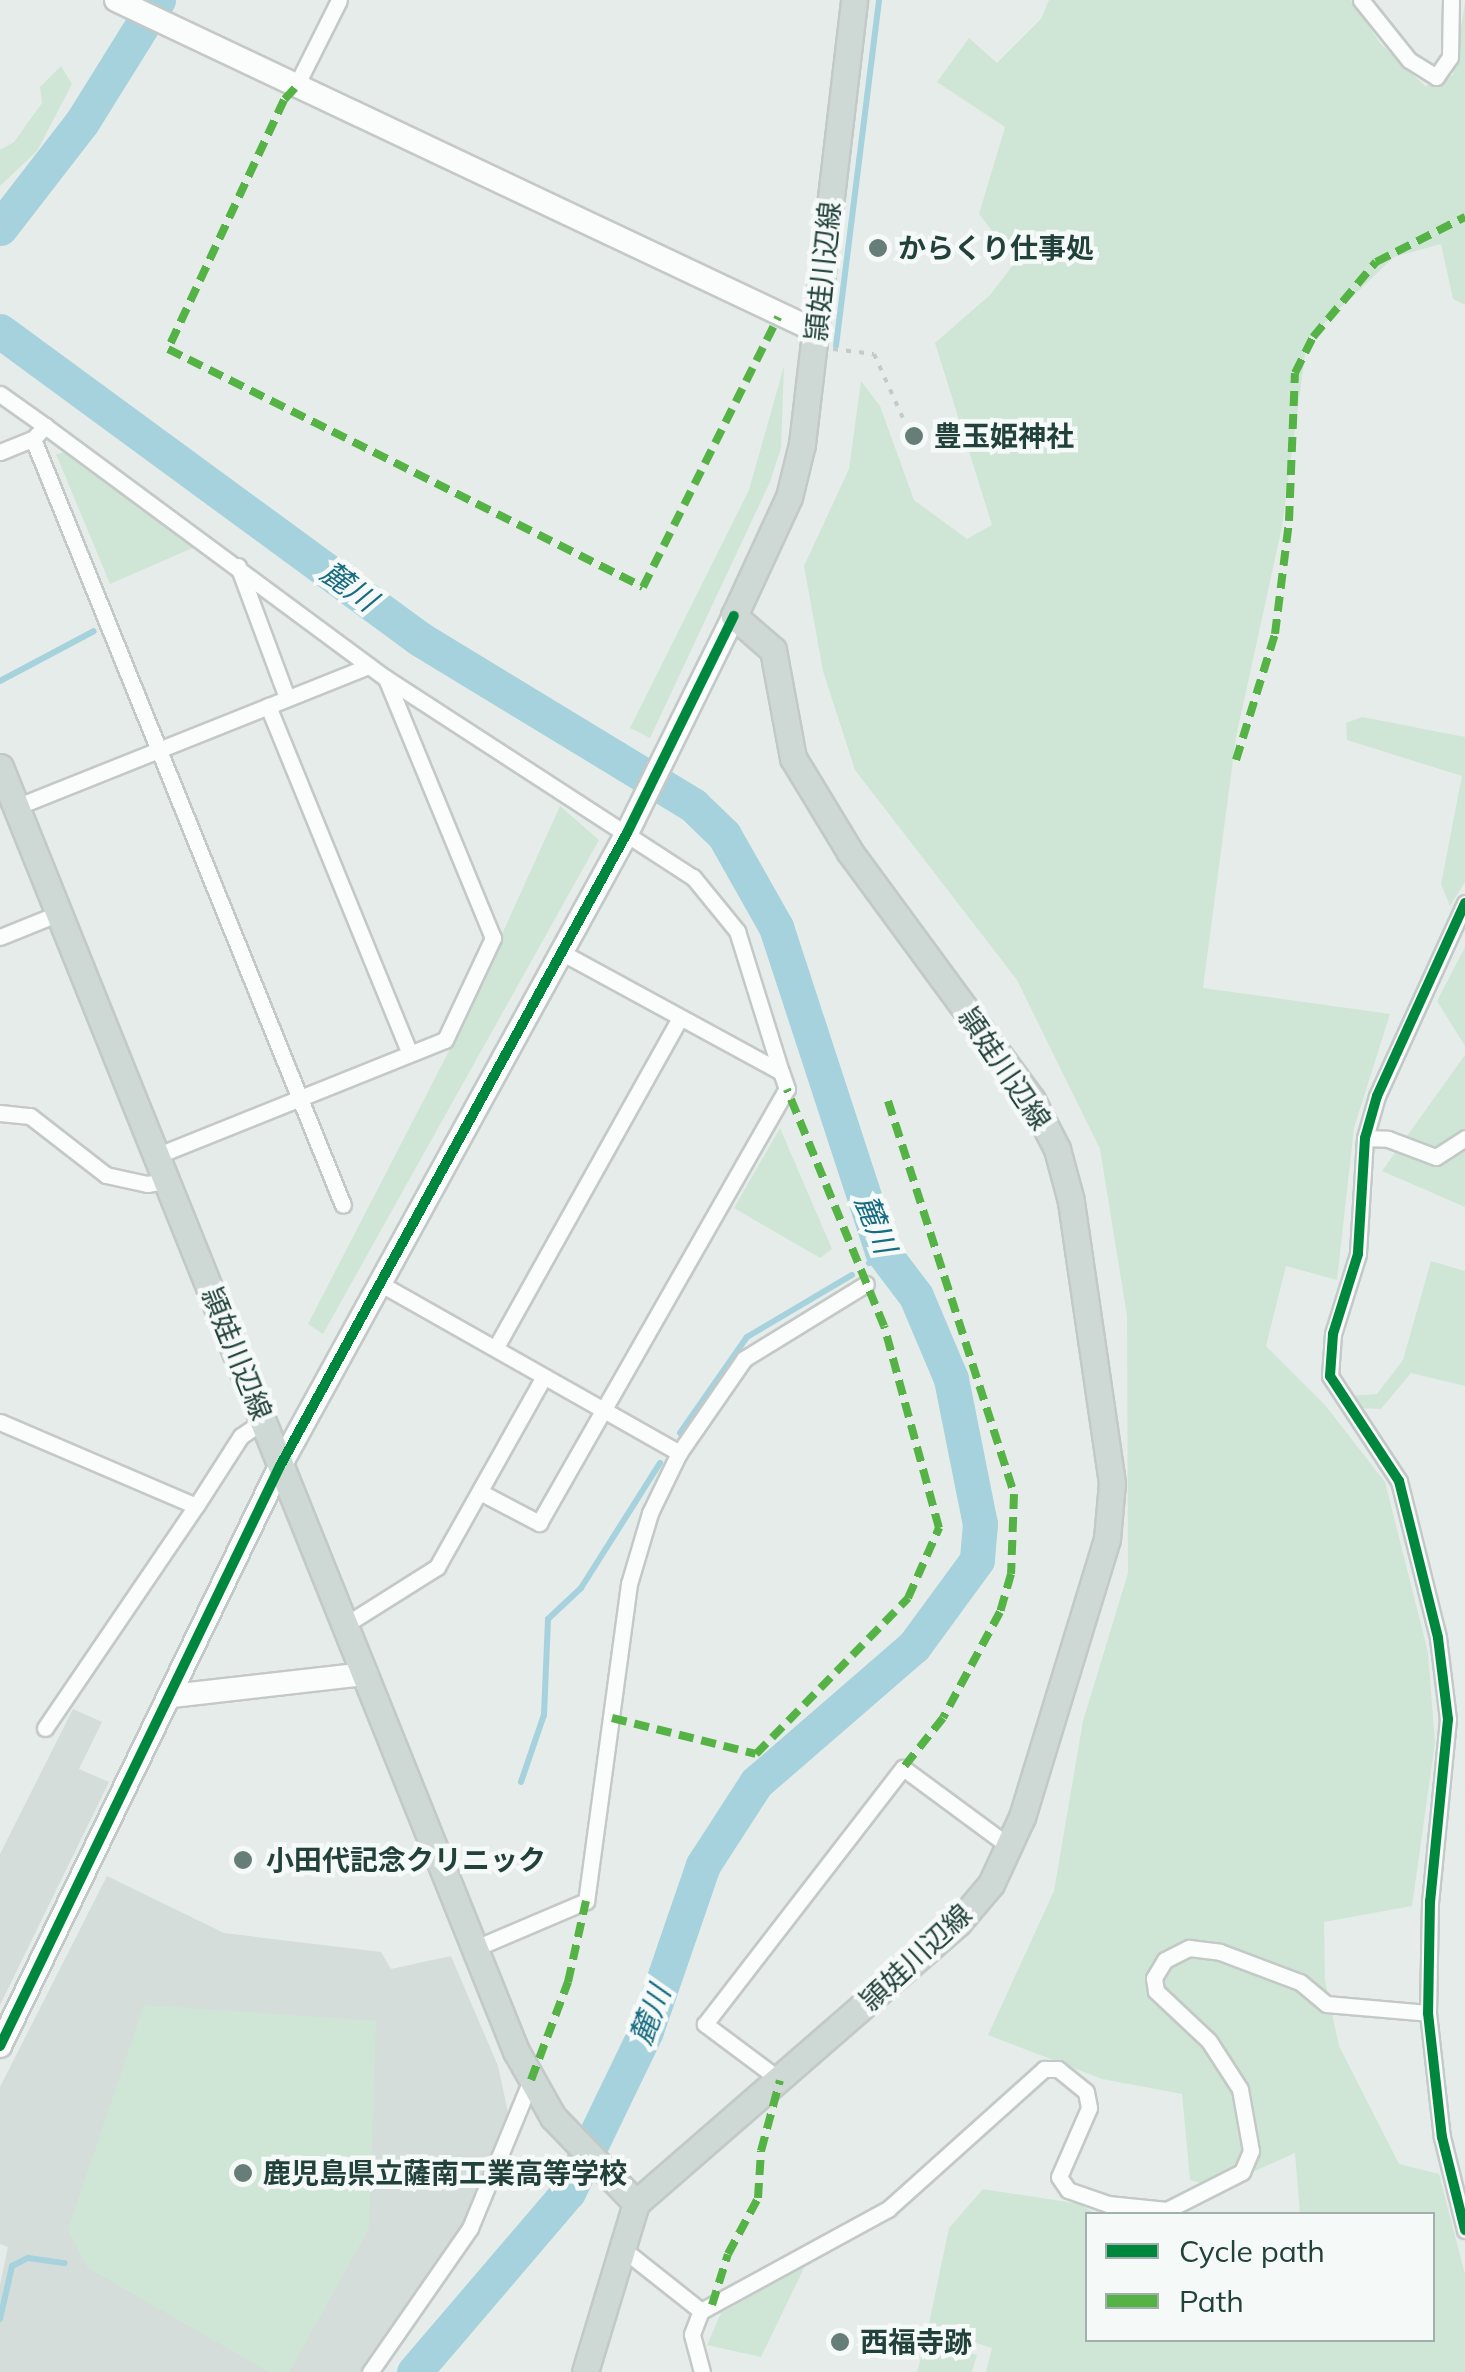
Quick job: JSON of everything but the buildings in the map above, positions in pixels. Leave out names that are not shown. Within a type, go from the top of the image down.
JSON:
[{"type":"main road","name":"頴娃川辺線","points":[[0,767],[530,2080],[553,2117],[636,2203],[958,1923],[990,1884],[1010,1847],[1106,1539],[1112,1483],[1071,1201],[1057,1149],[1032,1100],[850,852],[793,758],[773,650],[734,616],[796,473],[822,340],[854,0]]},
{"type":"main road","points":[[586,2372],[619,2246],[636,2203]]},
{"type":"street","points":[[295,88],[339,0]]},
{"type":"street","points":[[1361,0],[1408,60],[1436,77],[1450,57],[1451,0]]},
{"type":"street","points":[[118,1],[822,340]]},
{"type":"street","points":[[0,394],[39,432],[238,566],[386,678],[630,828],[693,877],[738,931],[788,1089],[539,1523],[480,1492]]},
{"type":"street","points":[[0,452],[39,432]]},
{"type":"street","points":[[39,432],[157,748],[342,1205]]},
{"type":"street","points":[[238,566],[288,698]]},
{"type":"street","points":[[0,2046],[280,1466],[630,828],[734,616]]},
{"type":"street","points":[[16,807],[369,666]]},
{"type":"street","points":[[0,1112],[30,1116],[106,1175],[147,1184],[161,1169],[298,1098],[445,1040],[493,938],[386,678]]},
{"type":"street","points":[[268,706],[410,1052]]},
{"type":"street","points":[[1465,903],[1377,1096],[1365,1138],[1358,1254],[1333,1334],[1330,1376],[1399,1480],[1438,1638],[1448,1720],[1430,1902],[1428,2013],[1442,2137],[1465,2230]]},
{"type":"street","points":[[0,936],[57,914]]},
{"type":"street","points":[[561,952],[781,1072]]},
{"type":"street","points":[[496,1346],[680,1018]]},
{"type":"street","points":[[1365,1138],[1388,1139],[1436,1157],[1465,1138]]},
{"type":"street","points":[[379,1283],[679,1453]]},
{"type":"street","points":[[476,1948],[586,1901],[629,1584],[650,1512],[679,1453],[744,1360],[866,1284]]},
{"type":"street","points":[[346,1625],[437,1567],[544,1378]]},
{"type":"street","points":[[45,1728],[240,1436],[265,1420]]},
{"type":"street","points":[[0,1422],[196,1506]]},
{"type":"street","points":[[172,1696],[366,1674]]},
{"type":"street","points":[[780,2080],[706,2024],[902,1768],[1010,1847]]},
{"type":"street","points":[[702,2372],[692,2334],[701,2310],[888,2209],[1044,2069],[1058,2069],[1086,2092],[1088,2108],[1059,2176],[1068,2190],[1108,2204],[1167,2210],[1242,2172],[1251,2151],[1240,2090],[1209,2041],[1156,1991],[1154,1978],[1165,1960],[1189,1948],[1300,1982],[1326,2004],[1428,2013]]},
{"type":"street","points":[[370,2372],[470,2228],[530,2080]]},
{"type":"street","points":[[619,2246],[701,2310]]},
{"type":"path","points":[[822,340],[874,354],[916,446]]},
{"type":"shaded area","points":[[73,1709],[102,1722],[79,1769],[109,1782],[0,2005],[0,1854]]},
{"type":"shaded area","name":"鹿児島県立薩南工業高等学校","points":[[107,1876],[224,1933],[381,1952],[391,1969],[451,1956],[498,2066],[509,2117],[463,2229],[364,2372],[0,2372],[0,2285],[8,2247],[0,2244],[0,2087]]},
{"type":"green space","points":[[1049,0],[1351,0],[1380,43],[1425,86],[1453,75],[1465,3],[1465,305],[1453,299],[1441,244],[1394,257],[1307,340],[1282,527],[1236,737],[1203,988],[1390,1014],[1354,1128],[1337,1280],[1286,1266],[1266,1346],[1325,1405],[1385,1482],[1428,1652],[1435,1743],[1412,1906],[1324,1922],[1325,1980],[1339,2046],[1399,2164],[1439,2174],[1465,2274],[1465,2372],[986,2372],[992,2348],[928,2328],[949,2228],[983,2189],[1080,2204],[1093,2212],[1085,2212],[1085,2342],[1435,2342],[1435,2212],[1300,2212],[1295,2153],[1217,2188],[1190,2180],[1182,2094],[1102,2079],[988,2035],[1054,1891],[1083,1721],[1128,1573],[1127,1316],[1100,1149],[1017,980],[855,770],[823,671],[804,566],[849,469],[861,381],[880,406],[914,500],[967,539],[992,525],[935,343],[990,295],[1016,261],[979,214],[1005,127],[937,82],[969,38],[997,63],[1041,19]]},
{"type":"green space","points":[[61,66],[72,84],[37,151],[0,186],[0,150],[14,142],[42,103],[40,87]]},
{"type":"green space","points":[[784,366],[781,448],[770,482],[650,738],[630,728],[749,490]]},
{"type":"green space","points":[[69,452],[197,546],[110,584],[56,454]]},
{"type":"green space","points":[[1362,717],[1465,737],[1465,882],[1450,906],[1441,884],[1462,776],[1347,740],[1346,723]]},
{"type":"green space","points":[[560,806],[599,840],[323,1334],[308,1324],[450,1049]]},
{"type":"green space","points":[[1465,947],[1465,1046],[1437,1001]]},
{"type":"green space","points":[[1465,1055],[1465,1207],[1382,1171]]},
{"type":"green space","points":[[780,1128],[832,1249],[820,1258],[734,1208]]},
{"type":"green space","points":[[1431,1261],[1465,1271],[1465,1386],[1411,1373],[1381,1409],[1357,1408],[1349,1396],[1377,1394],[1403,1360]]},
{"type":"green space","points":[[144,2005],[376,2021],[369,2228],[289,2372],[269,2372],[88,2268],[68,2230]]},
{"type":"green space","points":[[805,2266],[761,2357],[707,2345],[721,2313]]},
{"type":"green space","points":[[926,2341],[977,2355],[972,2372],[917,2372]]},
{"type":"waterway","name":"麓川","points":[[0,228],[82,122],[158,0]]},
{"type":"waterway","points":[[836,346],[879,0]]},
{"type":"waterway","name":"麓川","points":[[0,331],[420,639],[693,805],[724,835],[776,927],[882,1251],[916,1296],[951,1379],[980,1524],[977,1560],[914,1646],[756,1783],[703,1865],[646,2031],[568,2192],[414,2372]]},
{"type":"waterway","points":[[0,681],[94,631]]},
{"type":"waterway","points":[[869,1263],[882,1251]]},
{"type":"waterway","points":[[680,1433],[747,1337],[852,1275]]},
{"type":"waterway","points":[[521,1782],[544,1715],[548,1619],[581,1588],[660,1463]]},
{"type":"waterway","points":[[0,2319],[12,2266],[28,2258],[65,2263]]},
{"type":"marked path","points":[[295,88],[284,100],[168,349],[643,587],[778,317]]},
{"type":"marked path","points":[[1236,760],[1275,634],[1289,521],[1295,373],[1313,337],[1376,262],[1465,217]]},
{"type":"marked path","points":[[612,1718],[756,1754],[908,1598],[939,1528],[884,1326],[787,1089]]},
{"type":"marked path","points":[[888,1101],[1014,1494],[1011,1574],[1000,1612],[943,1718],[903,1768]]},
{"type":"marked path","points":[[531,2080],[568,1982],[586,1901]]},
{"type":"marked path","points":[[712,2305],[728,2254],[758,2198],[761,2151],[780,2080]]},
{"type":"cycle path","points":[[0,2046],[280,1466],[627,833],[734,616]]},
{"type":"cycle path","points":[[1465,903],[1377,1096],[1365,1138],[1358,1254],[1333,1334],[1330,1376],[1399,1481],[1438,1638],[1448,1719],[1430,1901],[1428,2013],[1442,2137],[1465,2230]]},
{"type":"place","name":"からくり仕事処","points":[[878,248]]},
{"type":"place","name":"豊玉姫神社","points":[[914,436]]},
{"type":"place","name":"小田代記念クリニック","points":[[243,1860]]},
{"type":"place","name":"鹿児島県立薩南工業高等学校","points":[[243,2173]]},
{"type":"place","name":"西福寺跡","points":[[840,2342]]}]
